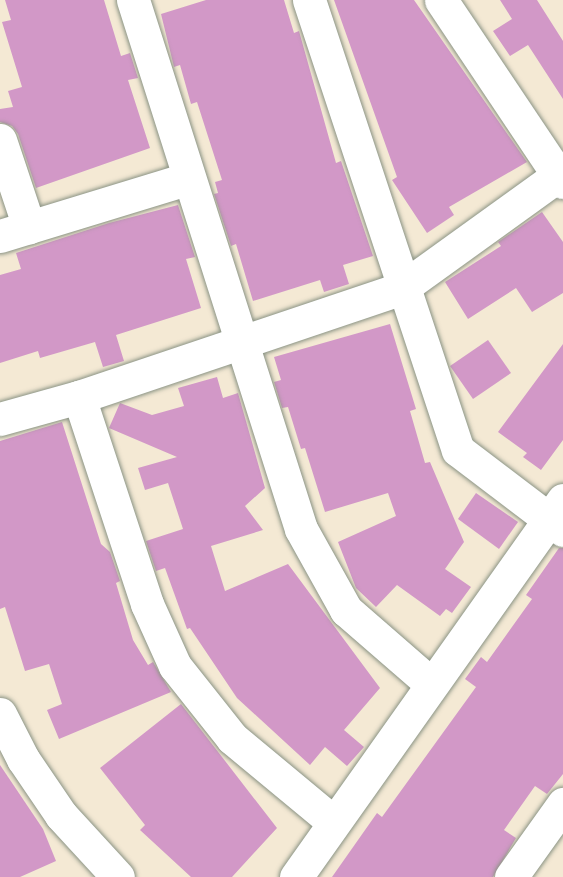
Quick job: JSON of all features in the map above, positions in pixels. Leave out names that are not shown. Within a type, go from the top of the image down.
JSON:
[{"type":"street","points":[[133,0],[187,179],[301,529],[346,610],[431,684]]},
{"type":"street","points":[[296,877],[431,684],[558,516],[458,450],[402,288],[309,0]]},
{"type":"street","points":[[0,419],[79,397],[402,288],[562,176],[441,0]]},
{"type":"street","points":[[0,140],[14,232],[187,179]]},
{"type":"street","points":[[79,397],[147,604],[175,666],[232,738],[333,822]]},
{"type":"street","points":[[0,714],[23,759],[61,815],[118,877]]},
{"type":"street","points":[[511,877],[563,804]]},
{"type":"building","points":[[5,0],[104,0],[121,56],[130,53],[138,78],[128,80],[150,148],[36,188],[18,134],[12,126],[0,122],[0,109],[13,107],[8,91],[22,87],[2,22],[11,20]]},
{"type":"building","points":[[206,0],[284,0],[294,33],[299,31],[336,163],[341,161],[373,256],[343,265],[349,284],[324,292],[320,280],[253,301],[236,244],[231,246],[214,194],[218,193],[215,182],[222,180],[197,102],[191,104],[180,65],[174,67],[161,14]]},
{"type":"building","points":[[334,0],[414,0],[527,162],[449,207],[454,215],[427,233],[392,180],[397,177]]},
{"type":"building","points":[[500,0],[537,0],[563,41],[563,99],[528,45],[510,56],[493,31],[512,19]]},
{"type":"building","points":[[178,205],[195,257],[186,259],[201,308],[116,335],[124,361],[103,367],[95,342],[40,358],[38,351],[0,363],[0,275],[21,269],[16,253],[109,223]]},
{"type":"building","points":[[542,212],[563,242],[563,293],[532,312],[516,288],[468,319],[445,282],[501,246],[498,242]]},
{"type":"building","points":[[390,324],[416,409],[410,411],[425,463],[430,462],[464,542],[445,569],[471,587],[452,613],[446,609],[440,616],[397,585],[376,607],[356,588],[338,542],[396,516],[388,493],[325,512],[305,448],[301,449],[288,407],[282,408],[274,382],[281,380],[274,357]]},
{"type":"building","points":[[488,340],[511,373],[473,399],[450,366]]},
{"type":"building","points":[[563,344],[563,440],[541,470],[523,457],[527,453],[498,432]]},
{"type":"building","points":[[217,377],[223,398],[238,393],[265,488],[245,506],[263,530],[211,546],[225,591],[288,564],[380,688],[344,730],[364,747],[347,766],[325,747],[310,765],[237,698],[190,628],[187,629],[165,568],[156,571],[146,541],[183,529],[168,483],[145,490],[138,468],[177,457],[109,428],[120,403],[152,415],[184,406],[178,388]]},
{"type":"building","points":[[62,422],[101,544],[110,552],[120,581],[116,583],[133,640],[148,665],[153,662],[171,692],[59,739],[47,710],[62,704],[49,664],[25,671],[5,607],[0,609],[0,441]]},
{"type":"building","points":[[476,493],[518,522],[499,549],[458,519]]},
{"type":"building","points":[[559,548],[563,548],[563,774],[547,794],[535,786],[504,830],[516,838],[493,877],[332,877],[377,813],[382,817],[476,687],[465,679],[481,657],[487,662],[532,599],[526,595]]},
{"type":"building","points":[[181,704],[277,828],[232,877],[191,877],[140,830],[145,825],[100,768]]},
{"type":"building","points":[[0,765],[43,829],[56,861],[20,877],[0,877]]}]
